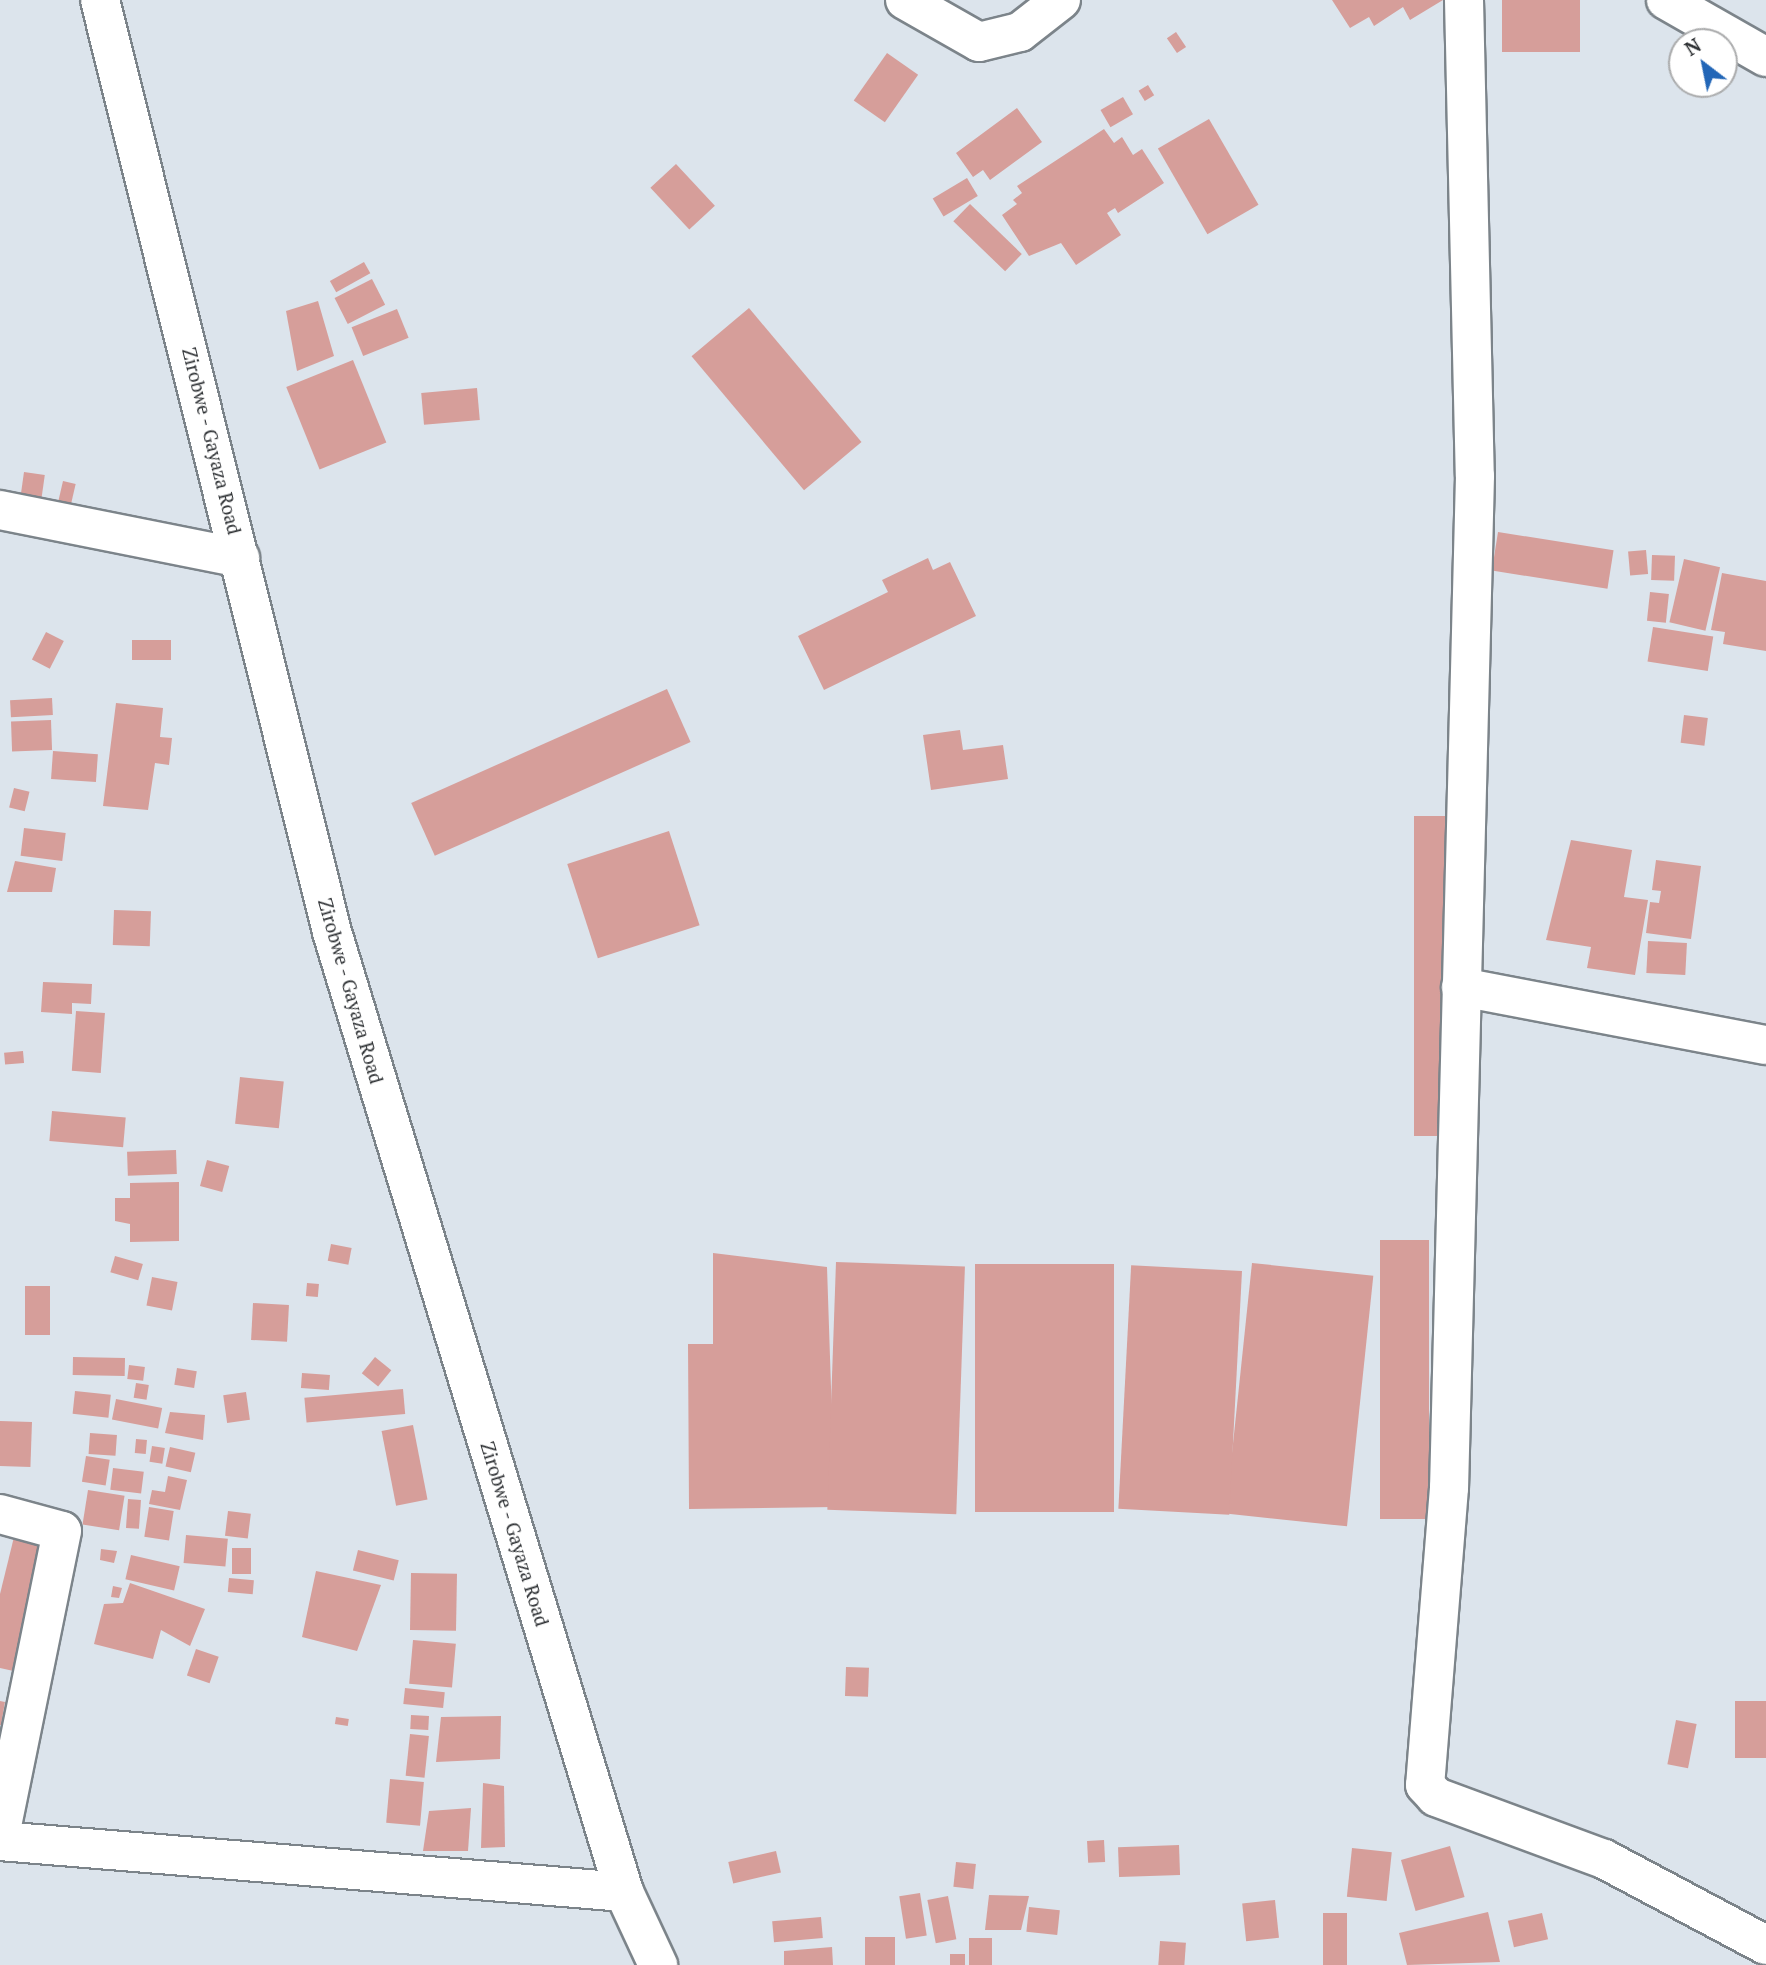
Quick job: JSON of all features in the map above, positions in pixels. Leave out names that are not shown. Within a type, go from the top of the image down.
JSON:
[{"type":"street","name":"Zirobwe - Gayaza Road","points":[[100,0],[332,932],[624,1892],[658,1965]]},
{"type":"street","points":[[905,0],[979,42],[1020,32],[1061,0]]},
{"type":"street","points":[[1464,0],[1475,476],[1448,1488],[1425,1785],[1436,1797],[1604,1858],[1766,1945]]},
{"type":"street","points":[[1666,0],[1766,57]]},
{"type":"street","points":[[0,510],[240,558]]},
{"type":"street","points":[[1461,987],[1766,1045]]},
{"type":"street","points":[[0,1514],[62,1531],[0,1839],[624,1892]]},
{"type":"building","points":[[1332,0],[1443,0],[1410,20],[1403,7],[1374,26],[1369,17],[1350,28]]},
{"type":"building","points":[[1502,0],[1580,0],[1580,52],[1502,52]]},
{"type":"building","points":[[1176,32],[1186,47],[1177,53],[1167,38]]},
{"type":"building","points":[[887,53],[918,75],[885,122],[854,101]]},
{"type":"building","points":[[1148,85],[1154,95],[1145,101],[1139,91]]},
{"type":"building","points":[[1123,97],[1133,114],[1110,127],[1100,110]]},
{"type":"building","points":[[1017,108],[1042,142],[990,180],[983,170],[973,177],[956,153]]},
{"type":"building","points":[[1209,119],[1258,205],[1207,234],[1158,148]]},
{"type":"building","points":[[1104,129],[1114,143],[1122,137],[1133,155],[1142,149],[1164,183],[1118,213],[1115,208],[1107,213],[1121,235],[1076,265],[1061,243],[1029,256],[1002,215],[1017,204],[1013,200],[1022,193],[1017,186]]},
{"type":"building","points":[[676,164],[715,206],[689,230],[650,188]]},
{"type":"building","points":[[967,178],[978,196],[944,217],[933,199]]},
{"type":"building","points":[[970,204],[1022,254],[1005,271],[953,221]]},
{"type":"building","points":[[364,262],[370,273],[336,292],[330,281]]},
{"type":"building","points":[[372,279],[385,305],[348,324],[335,298]]},
{"type":"building","points":[[318,301],[334,356],[297,371],[286,311]]},
{"type":"building","points":[[749,308],[861,442],[804,490],[692,356]]},
{"type":"building","points":[[397,309],[409,338],[363,356],[352,327]]},
{"type":"building","points":[[353,360],[386,443],[320,469],[286,387]]},
{"type":"building","points":[[477,388],[480,420],[424,425],[421,393]]},
{"type":"building","points":[[24,472],[45,475],[40,506],[20,503]]},
{"type":"building","points":[[63,481],[76,484],[69,511],[57,508]]},
{"type":"building","points":[[1498,532],[1614,550],[1607,589],[1492,571]]},
{"type":"building","points":[[1646,550],[1648,574],[1630,575],[1628,552]]},
{"type":"building","points":[[1652,555],[1675,556],[1674,581],[1651,580]]},
{"type":"building","points":[[928,558],[933,570],[950,562],[976,616],[824,690],[798,636],[888,592],[882,580]]},
{"type":"building","points":[[1684,559],[1720,567],[1705,631],[1669,622]]},
{"type":"building","points":[[1722,573],[1766,581],[1766,651],[1723,644],[1725,632],[1711,630]]},
{"type":"building","points":[[1650,592],[1669,594],[1666,623],[1647,621]]},
{"type":"building","points":[[1653,627],[1713,637],[1708,671],[1648,662]]},
{"type":"building","points":[[46,632],[64,641],[50,669],[32,660]]},
{"type":"building","points":[[132,640],[171,640],[171,660],[132,660]]},
{"type":"building","points":[[667,689],[691,742],[435,856],[411,803]]},
{"type":"building","points":[[52,698],[53,715],[11,717],[10,700]]},
{"type":"building","points":[[116,703],[163,708],[160,737],[172,738],[169,765],[155,763],[148,810],[103,806]]},
{"type":"building","points":[[1684,715],[1708,718],[1704,746],[1681,743]]},
{"type":"building","points":[[51,720],[52,750],[12,751],[11,721]]},
{"type":"building","points":[[960,730],[963,750],[1003,745],[1008,779],[931,790],[923,735]]},
{"type":"building","points":[[53,751],[98,754],[96,782],[51,779]]},
{"type":"building","points":[[14,788],[30,792],[25,811],[9,807]]},
{"type":"building","points":[[1414,816],[1446,816],[1446,1136],[1414,1136]]},
{"type":"building","points":[[24,828],[66,833],[62,861],[21,856]]},
{"type":"building","points":[[669,831],[700,925],[598,958],[567,864]]},
{"type":"building","points":[[1571,840],[1632,850],[1624,897],[1648,900],[1635,975],[1587,968],[1591,947],[1546,940]]},
{"type":"building","points":[[1656,860],[1701,866],[1691,939],[1646,933],[1650,902],[1659,903],[1661,891],[1652,890]]},
{"type":"building","points":[[15,861],[56,868],[52,892],[7,892]]},
{"type":"building","points":[[114,910],[151,911],[150,946],[113,945]]},
{"type":"building","points":[[1648,941],[1687,943],[1685,975],[1646,973]]},
{"type":"building","points":[[43,982],[92,984],[91,1004],[72,1003],[72,1014],[41,1012]]},
{"type":"building","points":[[76,1011],[105,1013],[101,1073],[72,1071]]},
{"type":"building","points":[[23,1051],[24,1063],[5,1065],[4,1053]]},
{"type":"building","points":[[240,1077],[284,1082],[279,1128],[235,1124]]},
{"type":"building","points":[[52,1111],[126,1117],[123,1147],[49,1141]]},
{"type":"building","points":[[176,1150],[177,1174],[128,1176],[127,1152]]},
{"type":"building","points":[[207,1160],[229,1166],[222,1192],[200,1186]]},
{"type":"building","points":[[179,1182],[179,1241],[130,1242],[130,1224],[115,1221],[115,1198],[130,1198],[130,1183]]},
{"type":"building","points":[[1380,1240],[1429,1240],[1429,1519],[1380,1519]]},
{"type":"building","points":[[331,1244],[352,1248],[348,1265],[328,1261]]},
{"type":"building","points":[[713,1253],[827,1267],[835,1507],[689,1509],[688,1344],[713,1344]]},
{"type":"building","points":[[115,1256],[143,1264],[138,1280],[110,1272]]},
{"type":"building","points":[[836,1262],[965,1267],[956,1514],[827,1510]]},
{"type":"building","points":[[1252,1263],[1373,1276],[1347,1526],[1226,1514]]},
{"type":"building","points":[[975,1264],[1114,1264],[1114,1512],[975,1512]]},
{"type":"building","points":[[1131,1265],[1242,1271],[1229,1515],[1118,1509]]},
{"type":"building","points":[[152,1277],[178,1282],[172,1310],[146,1305]]},
{"type":"building","points":[[307,1283],[319,1284],[318,1297],[306,1296]]},
{"type":"building","points":[[25,1286],[50,1286],[50,1335],[25,1335]]},
{"type":"building","points":[[253,1303],[289,1305],[287,1342],[251,1340]]},
{"type":"building","points":[[73,1357],[125,1358],[125,1376],[73,1375]]},
{"type":"building","points":[[375,1357],[391,1370],[378,1387],[362,1373]]},
{"type":"building","points":[[129,1365],[145,1367],[143,1381],[127,1379]]},
{"type":"building","points":[[177,1368],[197,1371],[194,1388],[174,1385]]},
{"type":"building","points":[[302,1373],[330,1375],[329,1390],[301,1388]]},
{"type":"building","points":[[136,1383],[149,1385],[146,1400],[134,1398]]},
{"type":"building","points":[[403,1389],[405,1414],[307,1423],[304,1398]]},
{"type":"building","points":[[75,1391],[111,1395],[108,1418],[73,1414]]},
{"type":"building","points":[[246,1392],[250,1420],[227,1423],[223,1395]]},
{"type":"building","points":[[116,1399],[162,1408],[158,1429],[112,1420]]},
{"type":"building","points":[[170,1412],[205,1415],[203,1440],[165,1433]]},
{"type":"building","points":[[0,1421],[32,1422],[30,1467],[0,1466]]},
{"type":"building","points":[[413,1425],[428,1500],[396,1506],[382,1431]]},
{"type":"building","points":[[90,1433],[117,1435],[115,1456],[89,1454]]},
{"type":"building","points":[[136,1439],[147,1440],[146,1454],[135,1453]]},
{"type":"building","points":[[152,1446],[165,1448],[162,1464],[149,1462]]},
{"type":"building","points":[[170,1447],[195,1453],[191,1472],[166,1466]]},
{"type":"building","points":[[86,1456],[110,1460],[106,1485],[82,1482]]},
{"type":"building","points":[[113,1468],[144,1472],[141,1494],[110,1490]]},
{"type":"building","points":[[168,1476],[187,1480],[180,1510],[149,1504],[152,1490],[165,1492]]},
{"type":"building","points":[[88,1490],[125,1496],[119,1530],[83,1525]]},
{"type":"building","points":[[128,1499],[141,1500],[139,1529],[126,1528]]},
{"type":"building","points":[[149,1507],[174,1511],[169,1541],[144,1537]]},
{"type":"building","points":[[228,1511],[251,1514],[248,1539],[225,1536]]},
{"type":"building","points":[[186,1535],[228,1539],[225,1567],[184,1563]]},
{"type":"building","points":[[14,1537],[48,1545],[18,1672],[0,1668],[0,1594]]},
{"type":"building","points":[[232,1548],[251,1548],[251,1574],[232,1574]]},
{"type":"building","points":[[101,1549],[117,1551],[114,1563],[100,1560]]},
{"type":"building","points":[[358,1550],[399,1560],[394,1581],[353,1570]]},
{"type":"building","points":[[131,1555],[180,1566],[174,1591],[125,1579]]},
{"type":"building","points":[[316,1571],[381,1585],[357,1651],[302,1637]]},
{"type":"building","points":[[411,1573],[457,1574],[456,1631],[410,1630]]},
{"type":"building","points":[[229,1578],[254,1580],[253,1594],[228,1592]]},
{"type":"building","points":[[130,1583],[205,1609],[190,1646],[161,1630],[153,1659],[94,1644],[104,1604],[123,1603]]},
{"type":"building","points":[[113,1586],[122,1588],[119,1598],[111,1597]]},
{"type":"building","points":[[413,1640],[456,1644],[452,1688],[409,1684]]},
{"type":"building","points":[[196,1649],[219,1657],[210,1683],[187,1675]]},
{"type":"building","points":[[846,1667],[869,1668],[868,1697],[845,1696]]},
{"type":"building","points":[[405,1688],[445,1692],[443,1708],[403,1704]]},
{"type":"building","points":[[0,1701],[5,1702],[1,1725],[0,1725]]},
{"type":"building","points":[[1735,1701],[1766,1701],[1766,1758],[1735,1758]]},
{"type":"building","points":[[411,1715],[429,1716],[428,1730],[410,1729]]},
{"type":"building","points":[[501,1716],[500,1759],[436,1762],[441,1717]]},
{"type":"building","points":[[336,1717],[349,1719],[348,1726],[335,1724]]},
{"type":"building","points":[[1676,1720],[1697,1724],[1688,1768],[1667,1764]]},
{"type":"building","points":[[410,1734],[429,1736],[425,1778],[406,1776]]},
{"type":"building","points":[[390,1779],[424,1782],[420,1826],[386,1823]]},
{"type":"building","points":[[483,1783],[504,1786],[505,1847],[481,1848]]},
{"type":"building","points":[[471,1808],[468,1851],[423,1851],[429,1811]]},
{"type":"building","points":[[1104,1840],[1105,1862],[1088,1863],[1087,1841]]},
{"type":"building","points":[[1179,1845],[1180,1875],[1119,1877],[1118,1847]]},
{"type":"building","points":[[1450,1846],[1465,1897],[1416,1911],[1401,1860]]},
{"type":"building","points":[[1352,1848],[1392,1852],[1387,1901],[1347,1897]]},
{"type":"building","points":[[776,1851],[781,1872],[733,1883],[728,1862]]},
{"type":"building","points":[[956,1862],[976,1864],[973,1889],[953,1887]]},
{"type":"building","points":[[920,1893],[927,1935],[906,1939],[899,1896]]},
{"type":"building","points":[[989,1895],[1029,1896],[1021,1930],[985,1930]]},
{"type":"building","points":[[948,1896],[956,1939],[936,1943],[927,1900]]},
{"type":"building","points":[[1275,1900],[1279,1938],[1246,1941],[1242,1903]]},
{"type":"building","points":[[1029,1907],[1060,1910],[1057,1935],[1026,1932]]},
{"type":"building","points":[[1488,1912],[1500,1962],[1407,1965],[1399,1933]]},
{"type":"building","points":[[1323,1913],[1347,1913],[1347,1965],[1323,1965]]},
{"type":"building","points":[[1542,1913],[1548,1939],[1514,1947],[1508,1921]]},
{"type":"building","points":[[821,1917],[823,1938],[774,1942],[772,1921]]},
{"type":"building","points":[[865,1937],[895,1937],[895,1965],[865,1965]]},
{"type":"building","points":[[969,1938],[992,1938],[992,1965],[969,1965]]},
{"type":"building","points":[[1160,1941],[1186,1943],[1184,1965],[1158,1965]]},
{"type":"building","points":[[832,1947],[833,1965],[784,1965],[784,1951]]},
{"type":"building","points":[[950,1954],[965,1954],[965,1965],[950,1965]]}]
